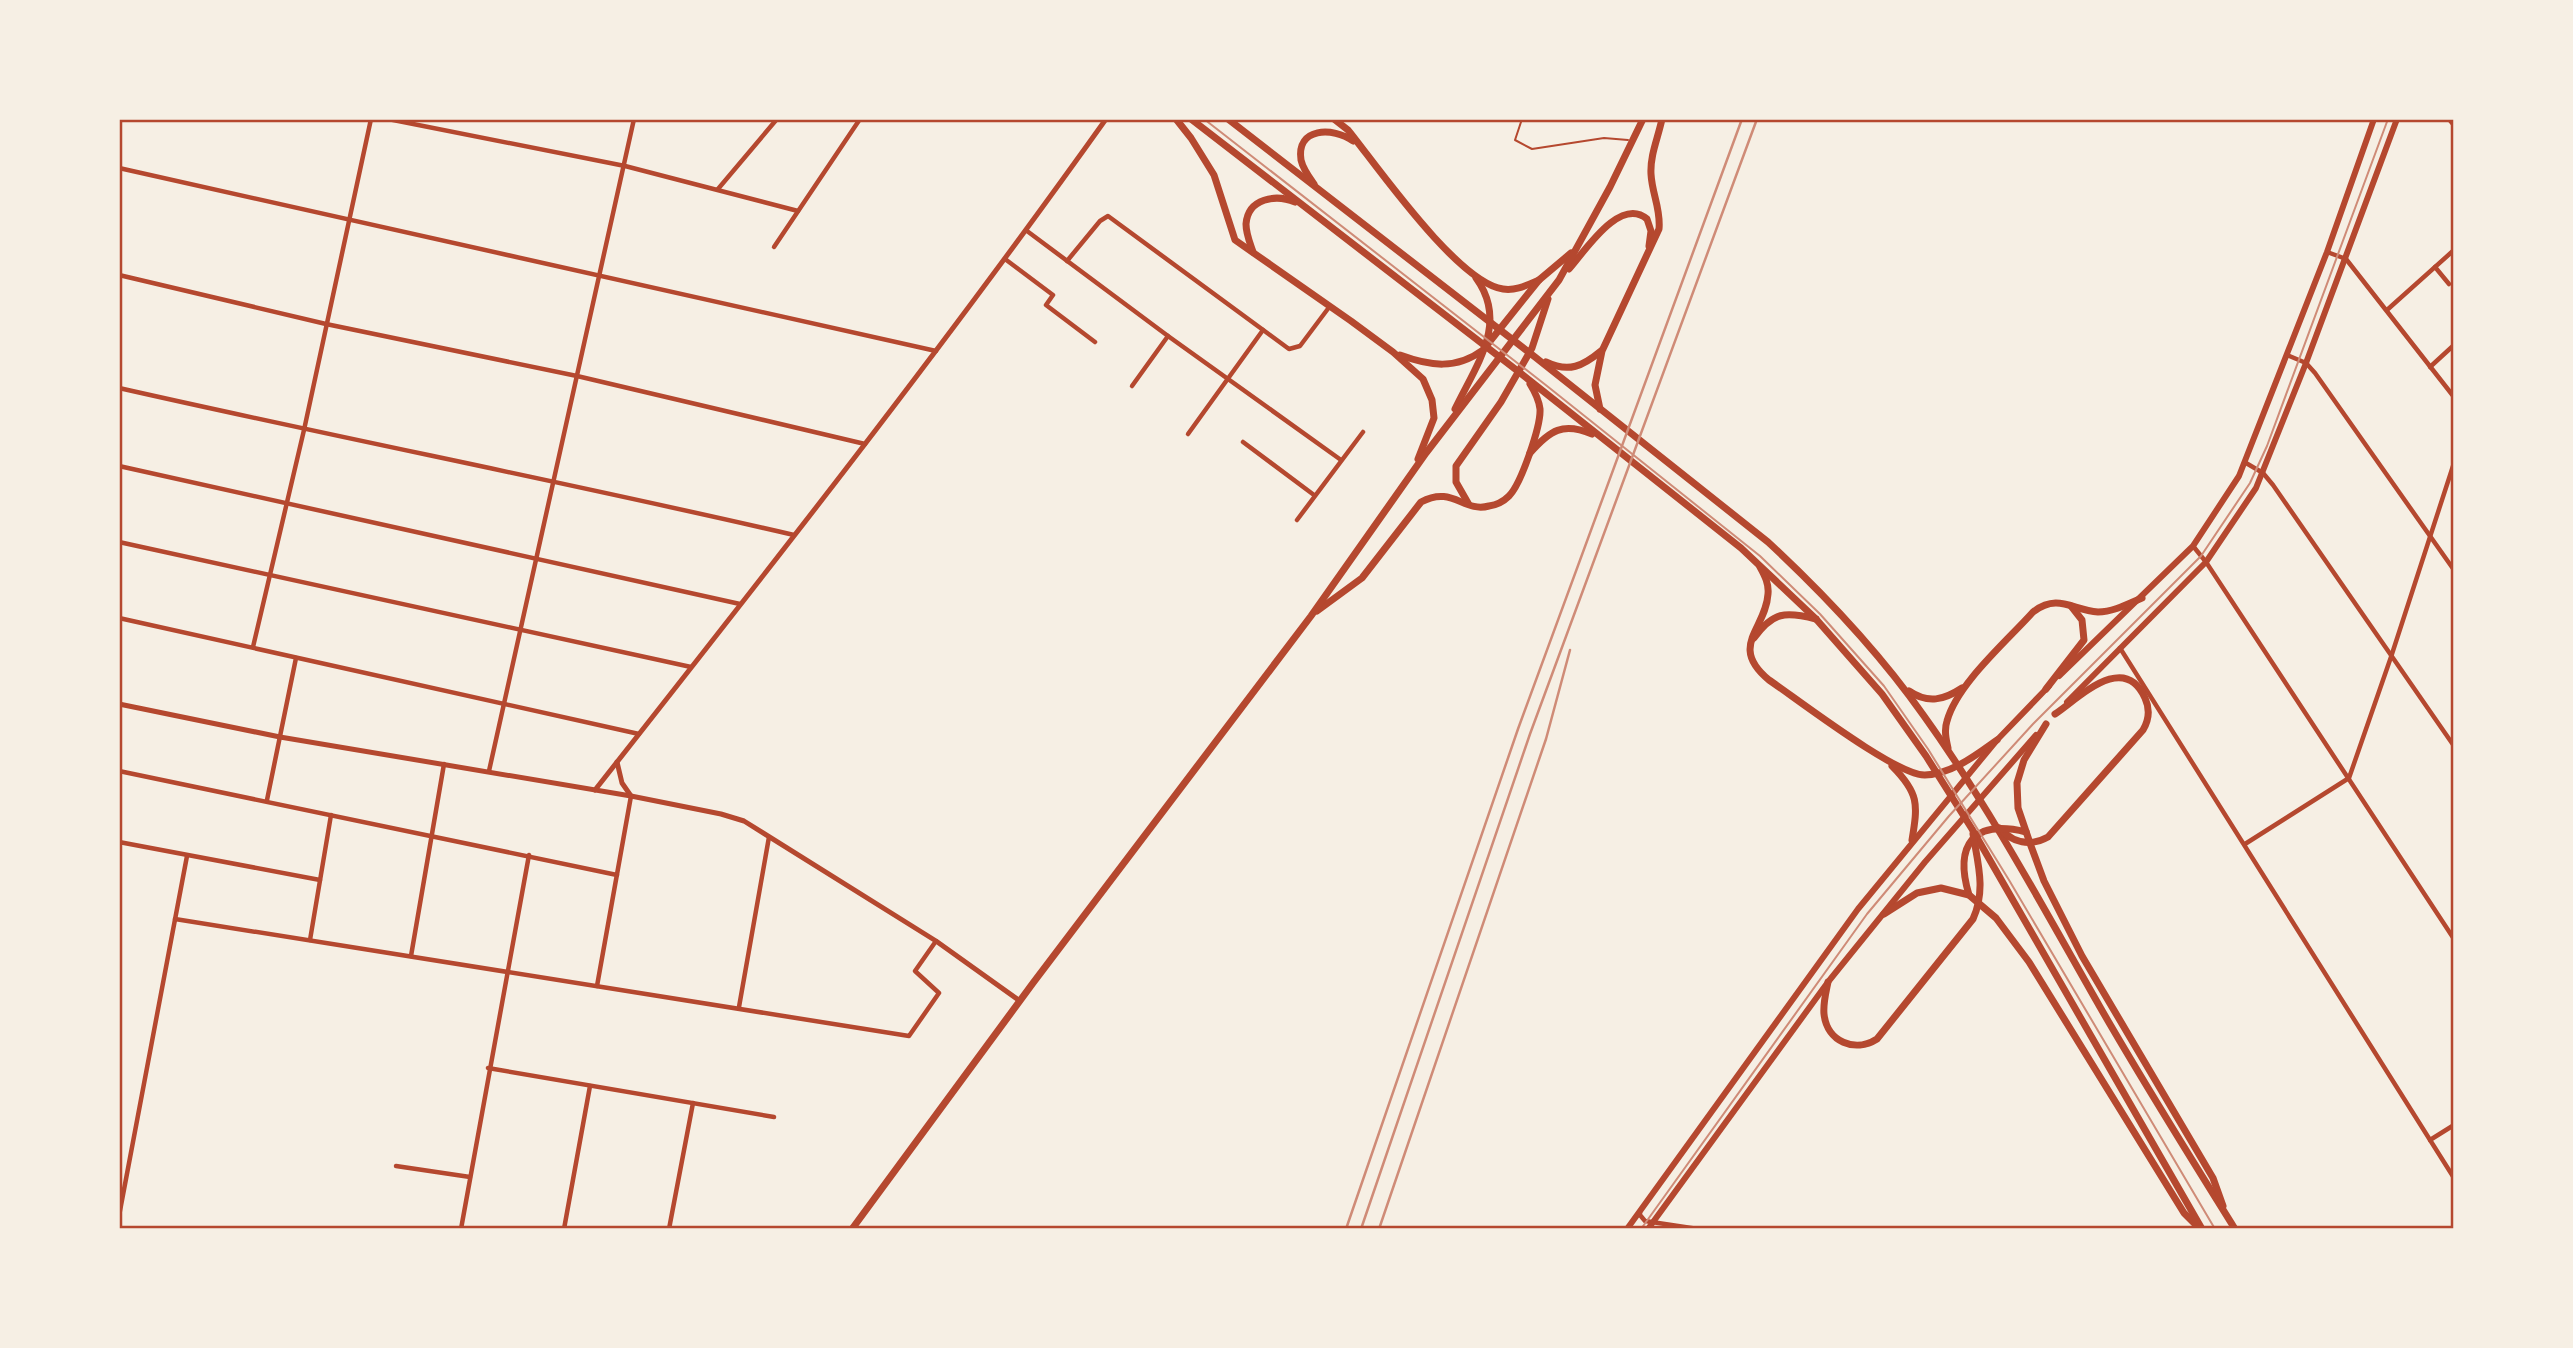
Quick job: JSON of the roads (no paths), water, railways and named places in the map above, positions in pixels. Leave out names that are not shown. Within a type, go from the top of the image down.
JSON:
[{"type":"main road","points":[[1176,119],[1214,175],[1235,240],[1393,352],[1423,379],[1429,391],[1434,418],[1412,472]]},
{"type":"main road","points":[[1191,119],[1519,372],[1759,563],[1816,619],[1882,694],[1926,756],[1972,829],[2201,1229]]},
{"type":"main road","points":[[1228,119],[1768,542],[1831,604],[1902,687],[1949,753],[2063,941],[2175,1135],[2235,1229]]},
{"type":"main road","points":[[1334,119],[1348,130],[1426,228],[1471,271],[1490,285],[1502,289],[1520,288],[1539,280]]},
{"type":"main road","points":[[852,1229],[1020,1001],[1311,616],[1412,472],[1551,292],[1643,119]]},
{"type":"main road","points":[[1601,410],[1595,385],[1602,351],[1660,223],[1651,167],[1662,119]]},
{"type":"main road","points":[[1627,1229],[1800,987],[1912,840],[1997,740],[2046,689],[2142,598],[2193,546],[2208,526],[2246,463],[2327,252],[2374,119]]},
{"type":"main road","points":[[1650,1226],[1828,982],[1925,862],[2055,714],[2206,562],[2224,538],[2263,473],[2397,119]]},
{"type":"main road","points":[[1319,190],[1302,162],[1303,146],[1309,138],[1317,133],[1334,131],[1362,148]]},
{"type":"main road","points":[[1253,253],[1246,223],[1254,206],[1268,199],[1278,198],[1303,204]]},
{"type":"main road","points":[[1559,280],[1605,228],[1627,212],[1640,214],[1649,222],[1651,231],[1648,254]]},
{"type":"main road","points":[[1393,352],[1443,366],[1466,361],[1482,350],[1539,280],[1576,249]]},
{"type":"main road","points":[[1449,423],[1482,350],[1491,323],[1490,307],[1483,288],[1471,271]]},
{"type":"main road","points":[[1469,504],[1456,482],[1456,466],[1501,402],[1532,348],[1551,292]]},
{"type":"main road","points":[[1535,357],[1557,368],[1573,369],[1602,351]]},
{"type":"main road","points":[[1311,616],[1362,578],[1421,502],[1432,497],[1446,496],[1486,507],[1509,496],[1516,486],[1538,424],[1539,409],[1535,392],[1519,372]]},
{"type":"main road","points":[[1528,456],[1555,430],[1575,428],[1601,438]]},
{"type":"main road","points":[[1759,563],[1765,577],[1768,596],[1754,629],[1751,658],[1762,674],[1886,761],[1906,780],[1913,791],[1916,812],[1912,840]]},
{"type":"main road","points":[[1949,753],[1947,720],[1965,686],[2033,612],[2049,603],[2106,611],[2142,598]]},
{"type":"main road","points":[[2046,689],[2084,640],[2082,620],[2070,605]]},
{"type":"main road","points":[[1751,641],[1763,626],[1776,616],[1797,614],[1816,619]]},
{"type":"main road","points":[[1987,813],[2004,834],[2015,840],[2032,843],[2048,837],[2143,730],[2148,717],[2147,703],[2141,691],[2132,682],[2119,677],[2102,680],[2055,714]]},
{"type":"main road","points":[[1902,687],[1918,697],[1936,699],[1945,698],[1965,686]]},
{"type":"main road","points":[[2046,724],[2024,760],[2017,783],[2018,807],[2026,832],[2044,881],[2070,933],[2213,1178],[2225,1213]]},
{"type":"main road","points":[[1886,761],[1912,773],[1927,775],[1961,764],[1997,740]]},
{"type":"main road","points":[[1969,895],[1963,859],[1975,838],[1986,830],[2000,827],[2026,832]]},
{"type":"main road","points":[[1828,982],[1824,1012],[1827,1025],[1836,1038],[1855,1046],[1863,1046],[1883,1033],[1977,911],[1981,885],[1972,829]]},
{"type":"main road","points":[[1884,915],[1908,898],[1930,889],[1952,889],[1969,895],[1996,918],[2021,950],[2184,1213],[2201,1229]]},
{"type":"street","points":[[253,647],[304,430],[371,119]]},
{"type":"street","points":[[388,119],[625,166],[798,211]]},
{"type":"street","points":[[489,771],[634,119]]},
{"type":"street","points":[[718,189],[778,119]]},
{"type":"street","points":[[774,247],[860,119]]},
{"type":"street","points":[[595,790],[936,351],[1027,231],[1106,119]]},
{"type":"street","points":[[2449,119],[2454,125]]},
{"type":"street","points":[[119,168],[936,351]]},
{"type":"street","points":[[1067,261],[1100,221],[1108,216],[1290,349],[1300,346],[1330,306]]},
{"type":"street","points":[[1027,231],[1168,337],[1340,460]]},
{"type":"street","points":[[2387,310],[2454,250]]},
{"type":"street","points":[[2327,252],[2346,258],[2454,397]]},
{"type":"street","points":[[1005,259],[1053,295],[1046,305],[1095,342]]},
{"type":"street","points":[[2435,267],[2449,284]]},
{"type":"street","points":[[119,275],[326,324],[578,376],[865,444]]},
{"type":"street","points":[[1188,434],[1263,330]]},
{"type":"street","points":[[1132,386],[1168,337]]},
{"type":"street","points":[[2430,367],[2454,345]]},
{"type":"street","points":[[2287,355],[2306,363],[2454,570]]},
{"type":"street","points":[[119,388],[794,535]]},
{"type":"street","points":[[1297,520],[1363,432]]},
{"type":"street","points":[[1243,442],[1314,495]]},
{"type":"street","points":[[2246,463],[2263,473],[2454,746]]},
{"type":"street","points":[[2245,844],[2348,778],[2391,657],[2454,463]]},
{"type":"street","points":[[119,466],[535,556],[740,604]]},
{"type":"street","points":[[119,542],[521,632],[691,667]]},
{"type":"street","points":[[2193,546],[2454,939]]},
{"type":"street","points":[[119,618],[639,734]]},
{"type":"street","points":[[2120,647],[2454,1178]]},
{"type":"street","points":[[267,800],[296,658]]},
{"type":"street","points":[[119,704],[280,737],[631,796],[744,821],[936,941],[1020,1001]]},
{"type":"street","points":[[597,986],[631,796],[622,783],[617,762]]},
{"type":"street","points":[[411,956],[444,764]]},
{"type":"street","points":[[119,771],[617,875]]},
{"type":"street","points":[[310,940],[331,815]]},
{"type":"street","points":[[739,1007],[769,836]]},
{"type":"street","points":[[119,842],[320,880]]},
{"type":"street","points":[[461,1229],[488,1068],[529,855]]},
{"type":"street","points":[[119,1216],[187,856]]},
{"type":"street","points":[[175,919],[909,1036],[940,993],[915,971],[936,941]]},
{"type":"street","points":[[488,1068],[774,1117]]},
{"type":"street","points":[[564,1229],[590,1086]]},
{"type":"street","points":[[669,1229],[693,1103]]},
{"type":"street","points":[[2430,1140],[2454,1125]]},
{"type":"street","points":[[396,1166],[470,1177]]},
{"type":"street","points":[[1640,1211],[1642,1219],[1650,1226],[1698,1229]]},
{"type":"lane","points":[[1522,119],[1515,141],[1532,149],[1604,138],[1633,141]]},
{"type":"tram line","points":[[1204,119],[1760,556],[1820,614],[1884,686],[1928,749],[2009,880],[2215,1229]]},
{"type":"tram line","points":[[1641,1229],[1867,914],[1949,816],[2033,724],[2201,556],[2250,483],[2267,446],[2388,119]]},
{"type":"railway","points":[[1346,1229],[1518,729],[1742,119]]},
{"type":"railway","points":[[1361,1229],[1530,734],[1757,119]]},
{"type":"railway","points":[[1379,1229],[1546,739],[1570,650]]}]
